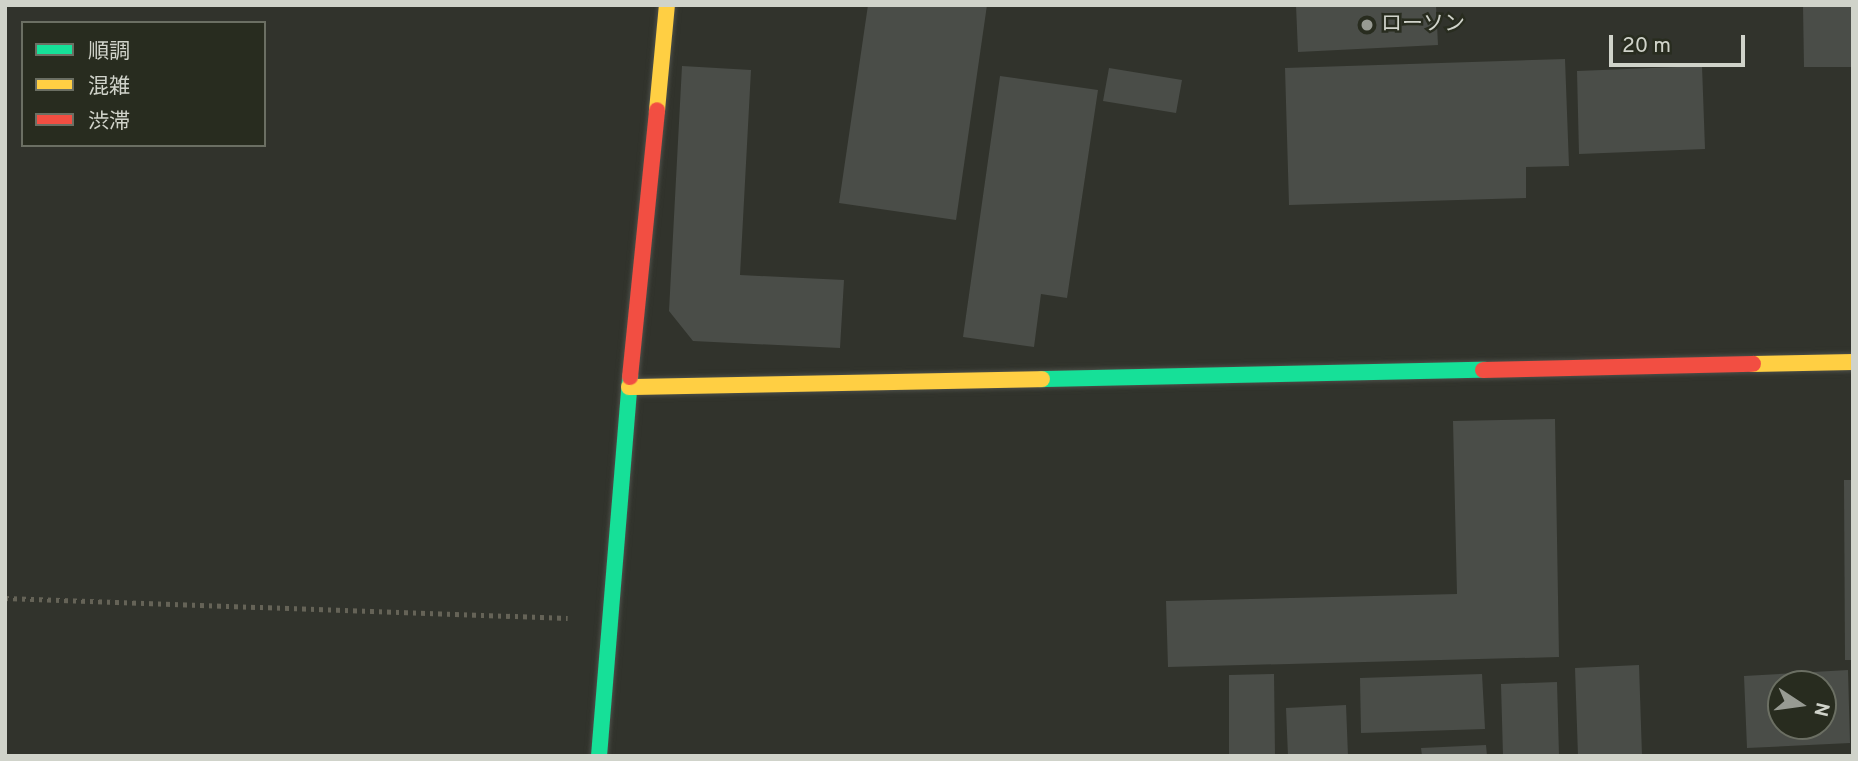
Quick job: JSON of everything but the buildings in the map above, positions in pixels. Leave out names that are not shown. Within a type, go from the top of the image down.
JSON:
[{"type":"street","points":[[599,756],[629,387],[667,5]]},
{"type":"street","points":[[629,387],[1853,362]]},
{"type":"path","points":[[5,598],[610,620]]},
{"type":"traffic: fast","points":[[1042,379],[1483,370]]},
{"type":"traffic: fast","points":[[599,756],[630,377]]},
{"type":"traffic: slow","points":[[657,110],[667,5]]},
{"type":"traffic: slow","points":[[1753,364],[1853,362]]},
{"type":"traffic: slow","points":[[629,387],[1042,379]]},
{"type":"traffic: jam","points":[[630,377],[657,110]]},
{"type":"traffic: jam","points":[[1483,370],[1753,364]]},
{"type":"place","name":"ローソン","points":[[1367,25]]}]
